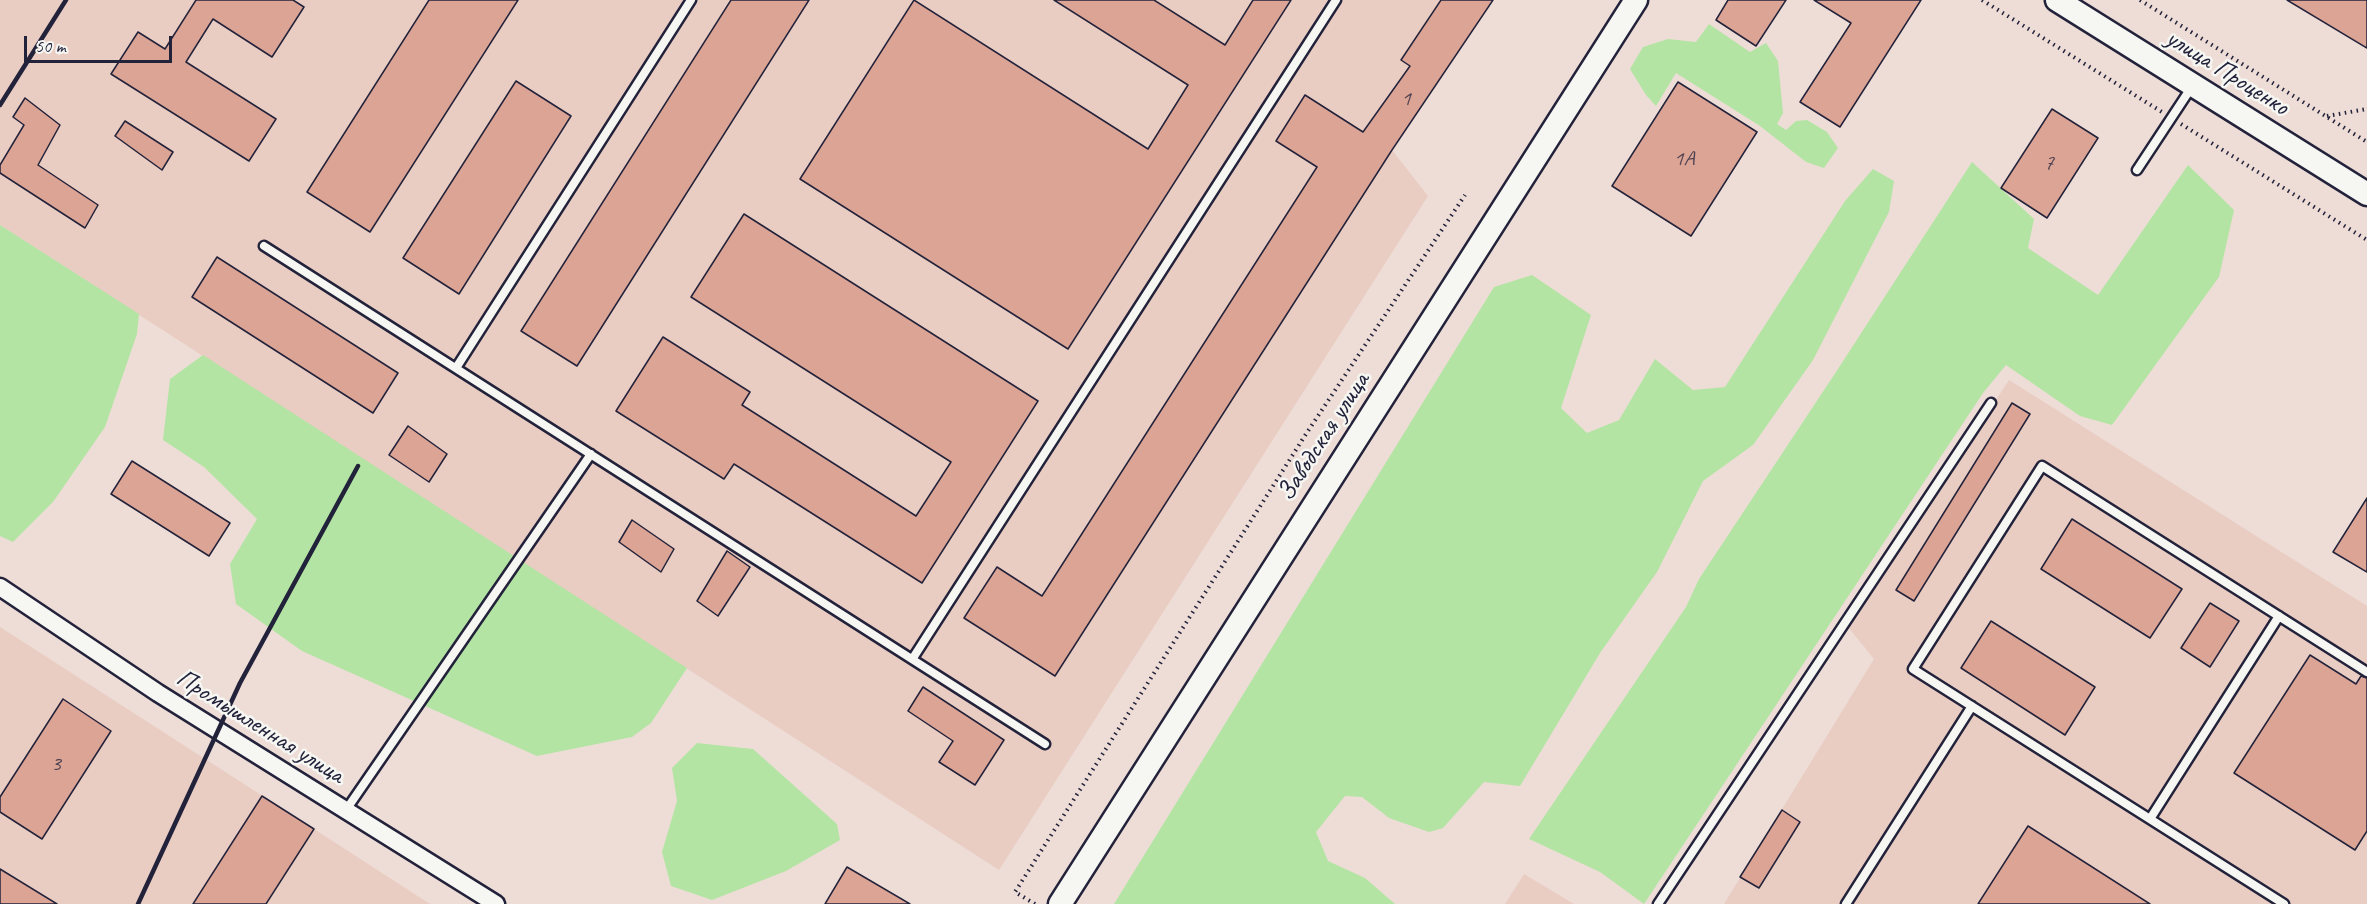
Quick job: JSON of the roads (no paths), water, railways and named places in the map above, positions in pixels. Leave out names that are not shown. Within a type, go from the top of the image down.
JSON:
[{"type":"main road","name":"Заводская улица","points":[[1060,904],[1636,0]]},
{"type":"main road","name":"улица Проценко","points":[[2057,0],[2367,193]]},
{"type":"street","name":"Промышленная улица","points":[[0,587],[158,693],[346,810],[487,902]]},
{"type":"lane","points":[[456,368],[691,0]]},
{"type":"lane","points":[[913,658],[1336,0]]},
{"type":"lane","points":[[2137,170],[2193,85]]},
{"type":"lane","points":[[264,246],[1045,744]]},
{"type":"lane","points":[[1658,904],[1991,403]]},
{"type":"lane","points":[[346,810],[591,454]]},
{"type":"lane","points":[[2284,904],[1913,669],[2042,466],[2367,672]]},
{"type":"lane","points":[[2150,819],[2279,616]]},
{"type":"lane","points":[[1846,904],[1972,706]]},
{"type":"railway","points":[[0,105],[66,0]]},
{"type":"railway","points":[[138,904],[240,683],[358,466]]}]
